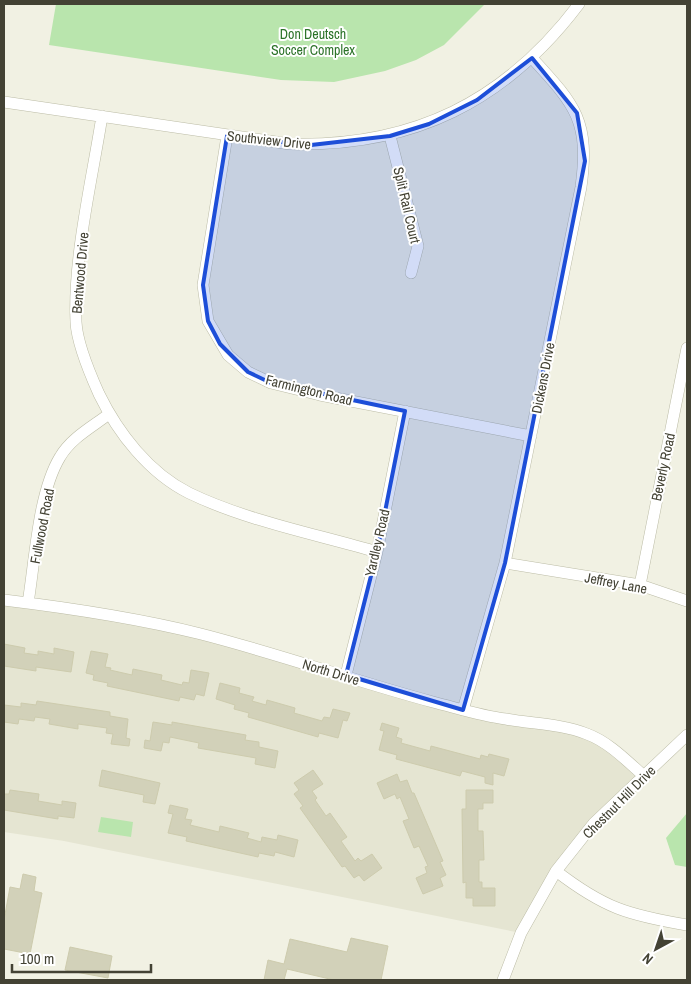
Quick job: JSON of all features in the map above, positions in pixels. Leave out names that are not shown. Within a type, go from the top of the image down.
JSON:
[{"type":"street","name":"Southview Drive","points":[[4,102],[290,144],[336,145],[390,136],[428,124],[478,100],[504,82],[558,32],[579,4]]},
{"type":"street","name":"Dickens Drive","points":[[463,710],[505,563],[585,161],[584,136],[577,113],[568,98],[532,58]]},
{"type":"street","name":"Bentwood Drive","points":[[102,116],[77,272],[76,324],[89,372],[109,414],[140,455],[188,492],[232,510],[377,552]]},
{"type":"street","name":"Farmington Road","points":[[227,136],[203,285],[208,321],[220,344],[248,372],[271,383],[320,395],[531,436]]},
{"type":"street","name":"Split Rail Court","points":[[390,136],[418,246],[411,273]]},
{"type":"street","name":"Beverly Road","points":[[640,585],[687,348]]},
{"type":"street","name":"Yardley Road","points":[[346,675],[377,552],[405,411]]},
{"type":"street","name":"Fullwood Road","points":[[28,603],[45,497],[60,457],[78,436],[109,414]]},
{"type":"street","name":"Jeffrey Lane","points":[[505,563],[640,585],[687,601]]},
{"type":"street","name":"North Drive","points":[[4,600],[123,618],[200,634],[346,675],[375,687],[463,710],[505,719],[548,723],[589,734],[645,777]]},
{"type":"street","name":"Chestnut Hill Drive","points":[[503,980],[520,933],[556,871],[594,823],[645,777],[687,735]]},
{"type":"street","points":[[556,871],[585,893],[604,904],[639,917],[687,925]]},
{"type":"highlighted area","points":[[532,58],[577,113],[585,161],[505,563],[463,710],[346,675],[377,552],[405,411],[271,383],[248,372],[220,344],[208,321],[203,285],[227,136],[311,145],[390,136],[429,124],[477,100]]},
{"type":"shaded area","points":[[4,600],[123,618],[375,687],[589,734],[645,777],[594,823],[521,933],[64,841],[4,832]]},
{"type":"green space","name":"Don Deutsch Soccer Complex","points":[[56,4],[485,4],[444,45],[416,60],[385,71],[334,82],[281,80],[49,45]]},
{"type":"green space","points":[[687,813],[687,867],[675,865],[666,838]]},
{"type":"green space","points":[[101,817],[133,822],[131,837],[98,832]]},
{"type":"building","points":[[4,644],[25,648],[24,653],[38,655],[38,651],[54,654],[54,648],[74,652],[71,672],[36,667],[36,671],[4,666]]},
{"type":"building","points":[[91,651],[108,654],[105,667],[111,668],[110,670],[132,675],[133,669],[162,675],[161,680],[182,685],[183,682],[189,683],[191,670],[209,673],[204,696],[196,694],[194,700],[180,697],[179,701],[107,686],[108,683],[93,680],[94,675],[86,673]]},
{"type":"building","points":[[220,683],[240,688],[239,693],[254,697],[252,701],[266,705],[267,700],[295,708],[294,713],[322,721],[324,717],[330,718],[333,709],[350,713],[347,721],[343,720],[338,738],[319,733],[318,737],[248,717],[249,713],[234,709],[235,705],[216,699]]},
{"type":"building","points":[[37,701],[110,712],[110,716],[128,719],[126,738],[130,739],[129,746],[111,744],[113,734],[106,733],[107,728],[78,724],[78,729],[49,724],[50,719],[35,717],[34,721],[19,719],[18,724],[4,722],[4,705],[21,707],[21,703],[36,705]]},
{"type":"building","points":[[153,722],[172,725],[172,722],[246,735],[245,740],[259,742],[259,747],[278,751],[275,768],[255,764],[256,758],[198,748],[199,743],[170,737],[169,743],[163,742],[161,751],[144,748],[145,740],[150,741]]},
{"type":"building","points":[[382,723],[399,728],[396,737],[402,739],[401,743],[430,751],[431,746],[480,759],[481,755],[488,757],[489,754],[509,759],[504,776],[493,773],[493,785],[485,783],[485,777],[462,771],[460,776],[396,759],[397,755],[379,750],[384,731],[380,730]]},
{"type":"building","points":[[102,770],[160,783],[155,804],[143,802],[144,795],[99,786]]},
{"type":"building","points":[[313,770],[323,784],[312,791],[317,798],[315,800],[326,816],[330,813],[347,837],[341,841],[355,861],[358,858],[361,861],[372,854],[382,868],[364,881],[359,875],[354,878],[345,866],[342,867],[300,808],[303,806],[294,794],[299,790],[294,783]]},
{"type":"building","points":[[397,774],[400,782],[407,780],[412,793],[414,793],[443,861],[440,862],[446,875],[440,878],[443,886],[423,894],[416,878],[427,873],[425,867],[428,866],[419,846],[414,848],[403,821],[409,819],[400,797],[397,799],[395,794],[384,799],[377,783]]},
{"type":"building","points":[[10,790],[39,794],[38,801],[62,805],[62,801],[76,803],[74,818],[58,816],[58,819],[4,810],[4,794],[9,794]]},
{"type":"building","points":[[466,790],[493,790],[493,803],[483,803],[483,809],[478,809],[478,831],[483,831],[484,860],[479,860],[479,882],[482,882],[482,888],[495,888],[495,906],[473,906],[473,898],[466,898],[466,882],[463,883],[462,809],[466,809]]},
{"type":"building","points":[[170,805],[188,809],[185,819],[192,820],[190,825],[219,832],[220,826],[249,833],[247,838],[261,842],[262,837],[277,840],[278,835],[298,840],[294,857],[275,852],[274,856],[259,853],[258,857],[186,841],[187,837],[168,833],[173,814],[168,813]]},
{"type":"building","points":[[23,874],[36,877],[34,891],[42,893],[30,954],[4,949],[4,920],[10,887],[20,889]]},
{"type":"building","points":[[351,938],[388,946],[381,980],[334,980],[287,969],[284,980],[264,980],[268,960],[284,964],[290,939],[347,952]]},
{"type":"building","points":[[70,947],[112,956],[108,978],[65,970]]}]
